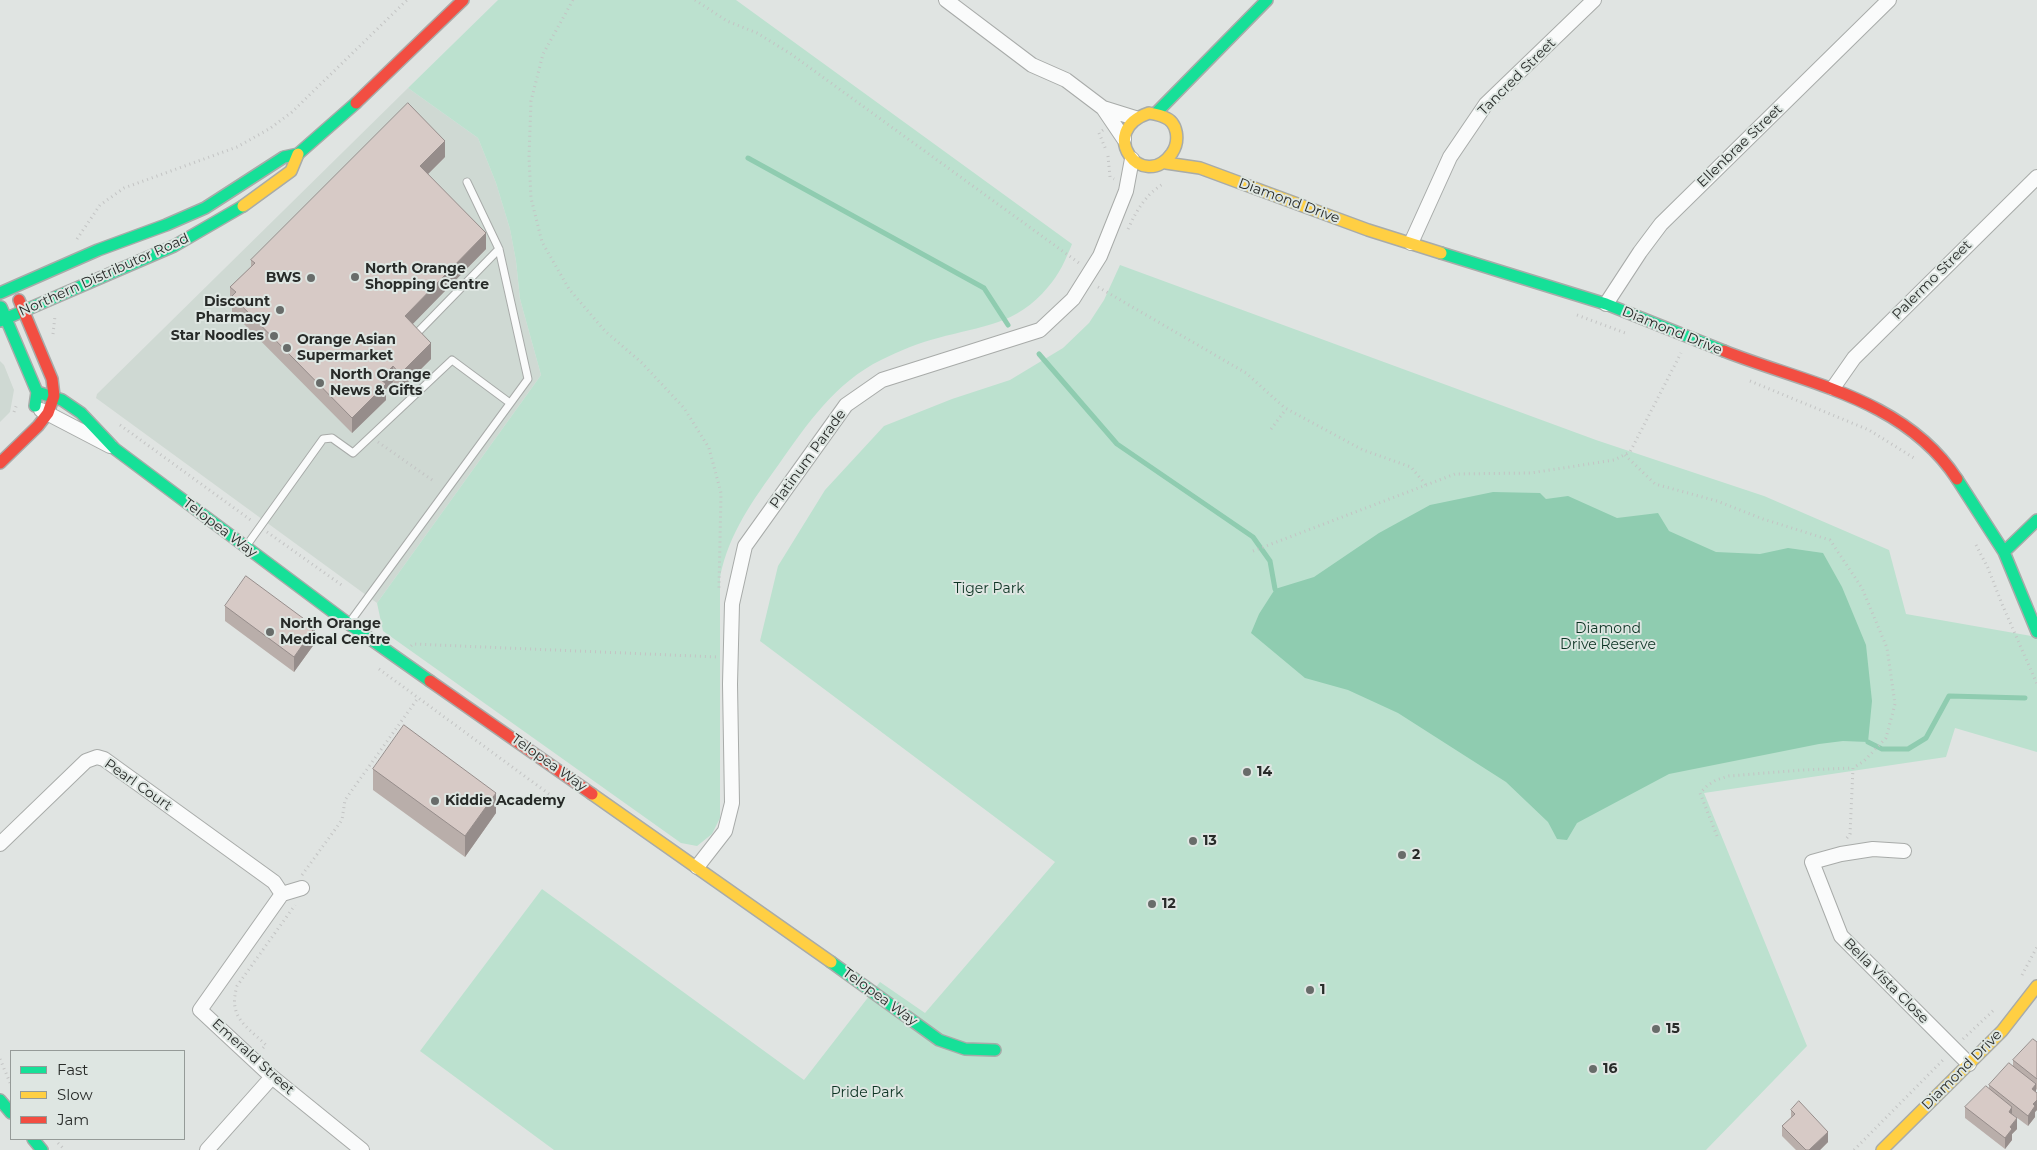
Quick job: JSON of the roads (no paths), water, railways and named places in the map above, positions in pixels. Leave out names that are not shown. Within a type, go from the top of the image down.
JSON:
[{"type":"street","name":"Northern Distributor Road","points":[[3,320],[174,246],[241,207],[291,171],[298,154],[339,119],[463,0]]},
{"type":"street","points":[[1156,113],[1267,0]]},
{"type":"street","name":"Tancred Street","points":[[1412,243],[1450,157],[1486,104],[1594,0]]},
{"type":"street","name":"Ellenbrae Street","points":[[1606,304],[1661,224],[1889,0]]},
{"type":"street","points":[[950,1],[1032,65],[1066,80],[1103,108],[1124,139]]},
{"type":"street","points":[[1176,114],[1142,114],[1135,118],[1125,131],[1124,139],[1127,153],[1136,163],[1148,167],[1166,163],[1177,148],[1176,114],[1189,78]]},
{"type":"street","points":[[1103,108],[1135,118]]},
{"type":"street","points":[[1178,136],[1200,168]]},
{"type":"street","name":"Northern Distributor Road","points":[[0,293],[98,250],[166,225],[205,208],[284,157],[298,154]]},
{"type":"street","name":"Platinum Parade","points":[[697,867],[725,831],[732,803],[730,684],[732,604],[745,546],[846,405],[882,380],[1040,330],[1073,299],[1100,256],[1126,192],[1132,159]]},
{"type":"street","name":"Diamond Drive","points":[[1166,163],[1200,168],[1368,230],[1606,304],[1732,354],[1833,388],[1883,412],[1914,431],[1947,464],[2004,552],[2037,632]]},
{"type":"street","name":"Platinum Parade","points":[[1126,192],[1148,167]]},
{"type":"street","name":"Palermo Street","points":[[1833,388],[1854,358],[2037,177]]},
{"type":"street","points":[[14,287],[52,379],[54,396],[37,413]]},
{"type":"street","points":[[0,303],[3,320],[36,392],[38,426],[0,463]]},
{"type":"street","name":"Telopea Way","points":[[36,392],[54,396],[74,406],[91,421],[115,449]]},
{"type":"street","name":"Telopea Way","points":[[37,413],[115,449],[349,624],[697,867],[939,1040],[965,1049],[995,1050]]},
{"type":"street","points":[[2004,552],[2037,520]]},
{"type":"street","name":"Pearl Court","points":[[0,844],[86,761],[97,757],[104,759],[274,882],[282,894]]},
{"type":"street","name":"Bella Vista Close","points":[[1904,851],[1873,849],[1841,854],[1812,862],[1841,936],[1969,1064]]},
{"type":"street","points":[[282,894],[299,889]]},
{"type":"street","name":"Emerald Street","points":[[282,894],[200,1010],[272,1077],[362,1150]]},
{"type":"street","name":"Diamond Drive","points":[[1882,1150],[2002,1031],[2037,986]]},
{"type":"street","points":[[207,1150],[272,1077]]},
{"type":"street","points":[[0,1100],[10,1112]]},
{"type":"street","points":[[34,1140],[42,1150]]},
{"type":"lane","points":[[349,624],[528,379],[499,249],[467,182]]},
{"type":"lane","points":[[418,332],[499,249]]},
{"type":"lane","points":[[246,548],[323,439],[332,438],[353,453],[452,360],[510,403]]},
{"type":"waterway","points":[[748,158],[984,288],[1008,325]]},
{"type":"waterway","points":[[1039,354],[1117,444],[1253,537],[1270,561],[1275,589]]},
{"type":"waterway","points":[[1868,742],[1882,749],[1908,749],[1926,738],[1949,696],[2025,698]]},
{"type":"place","name":"North Orange Shopping Centre","points":[[355,277]]},
{"type":"place","name":"BWS","points":[[311,278]]},
{"type":"place","name":"Discount Pharmacy","points":[[280,310]]},
{"type":"place","name":"Star Noodles","points":[[274,336]]},
{"type":"place","name":"Orange Asian Supermarket","points":[[287,348]]},
{"type":"place","name":"North Orange News & Gifts","points":[[320,383]]},
{"type":"place","name":"North Orange Medical Centre","points":[[270,632]]},
{"type":"place","name":"14","points":[[1247,772]]},
{"type":"place","name":"Kiddie Academy","points":[[435,801]]},
{"type":"place","name":"13","points":[[1193,841]]},
{"type":"place","name":"2","points":[[1402,855]]},
{"type":"place","name":"12","points":[[1152,904]]},
{"type":"place","name":"1","points":[[1310,990]]},
{"type":"place","name":"15","points":[[1656,1029]]},
{"type":"place","name":"16","points":[[1593,1069]]},
{"type":"park label","name":"Tiger Park","points":[[989,589]]},
{"type":"park label","name":"Diamond Drive Reserve","points":[[1608,638]]},
{"type":"park label","name":"Pride Park","points":[[867,1093]]}]
